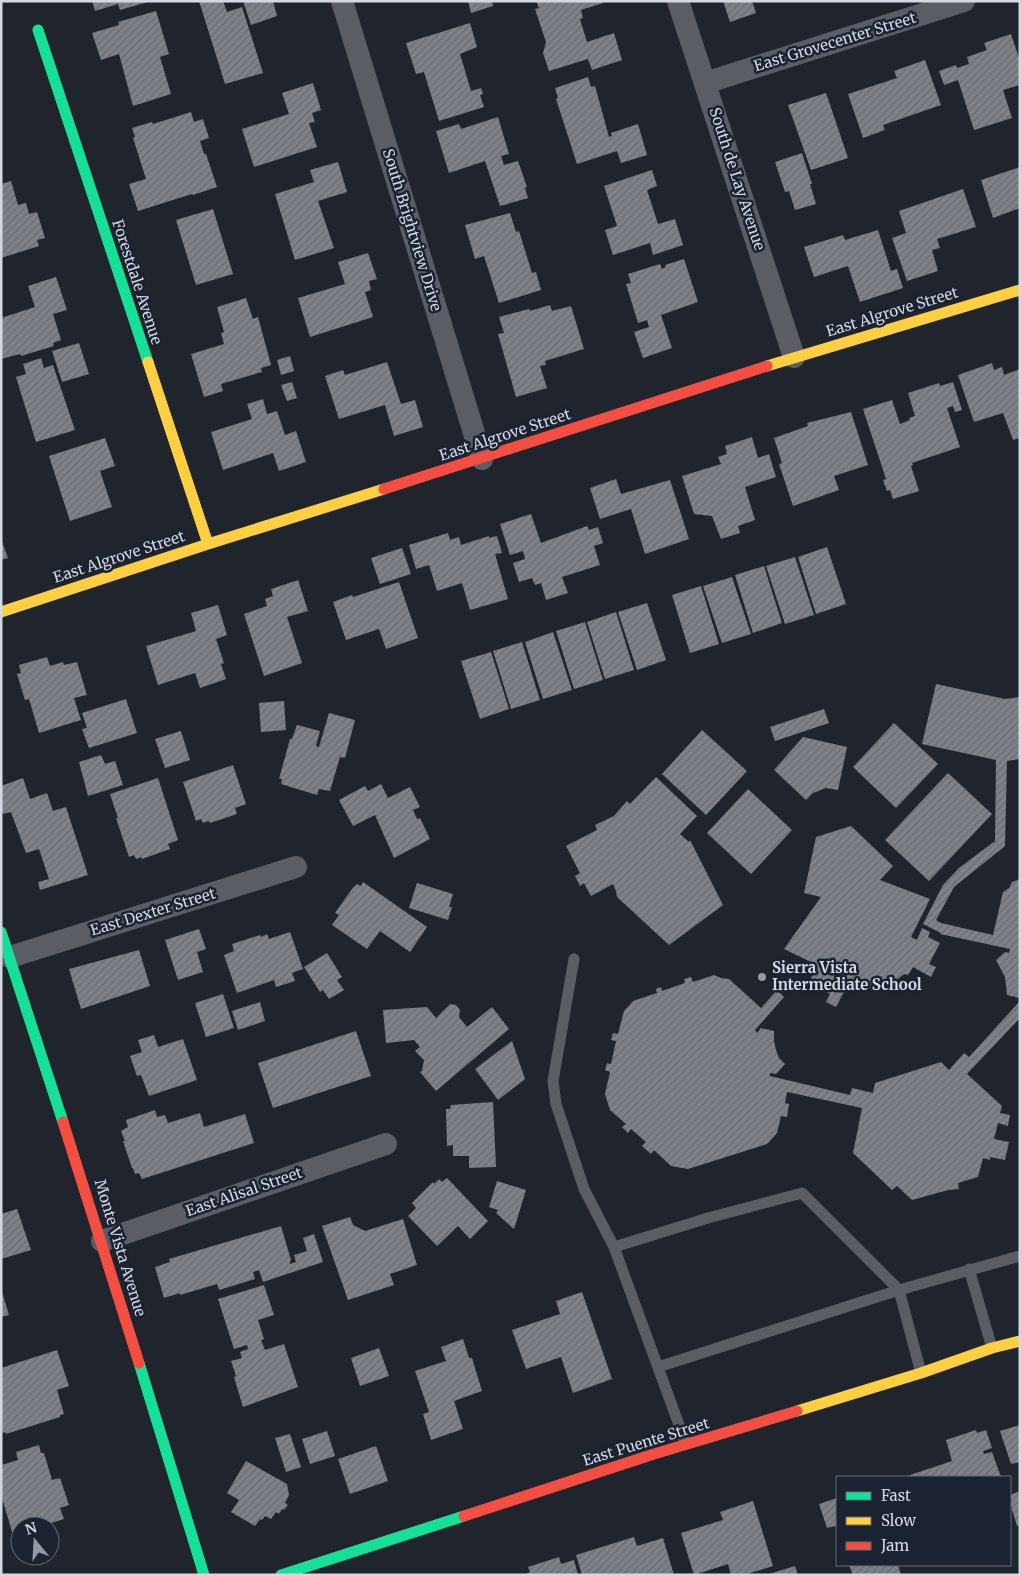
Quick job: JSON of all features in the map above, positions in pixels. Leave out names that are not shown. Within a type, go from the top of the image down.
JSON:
[{"type":"street","name":"South Brightview Drive","points":[[342,1],[482,459]]},
{"type":"street","name":"South de Lay Avenue","points":[[678,1],[794,357]]},
{"type":"street","name":"East Grovecenter Street","points":[[705,83],[964,1]]},
{"type":"street","name":"Forestdale Avenue","points":[[38,30],[208,544]]},
{"type":"street","name":"East Algrove Street","points":[[1,612],[208,544],[482,459],[794,357],[1020,290]]},
{"type":"street","name":"East Dexter Street","points":[[10,957],[296,867]]},
{"type":"street","name":"Monte Vista Avenue","points":[[1,932],[102,1240],[204,1575]]},
{"type":"street","name":"East Alisal Street","points":[[102,1240],[386,1144]]},
{"type":"street","name":"East Puente Street","points":[[281,1575],[686,1445],[922,1373],[1020,1340]]},
{"type":"lane","points":[[574,959],[553,1081],[556,1104],[584,1189],[614,1247],[686,1445]]},
{"type":"lane","points":[[614,1247],[708,1218],[802,1193],[899,1290],[922,1373]]},
{"type":"lane","points":[[658,1366],[899,1290],[1020,1256]]},
{"type":"lane","points":[[969,1269],[992,1348]]},
{"type":"building","points":[[92,1],[148,2],[120,10],[118,4],[95,11]]},
{"type":"building","points":[[199,1],[223,1],[227,12],[242,7],[263,73],[225,84]]},
{"type":"building","points":[[243,1],[273,1],[277,16],[251,25]]},
{"type":"building","points":[[468,1],[492,1],[493,6],[471,13]]},
{"type":"building","points":[[536,1],[602,1],[603,3],[581,10],[583,18],[580,19],[587,42],[614,33],[622,60],[592,70],[588,59],[549,71],[543,53],[546,42],[535,9],[539,8]]},
{"type":"building","points":[[723,1],[752,1],[756,13],[730,22]]},
{"type":"building","points":[[156,11],[169,54],[160,57],[171,94],[133,106],[119,54],[101,60],[92,33],[119,25],[118,22]]},
{"type":"building","points":[[470,23],[477,47],[460,54],[471,91],[481,88],[483,94],[480,95],[484,107],[439,121],[424,72],[416,74],[406,43]]},
{"type":"building","points":[[1011,34],[1020,61],[1020,85],[1003,90],[1012,118],[974,130],[958,80],[944,85],[939,71],[956,65],[957,68],[969,64],[967,57],[987,50],[984,43]]},
{"type":"building","points":[[925,60],[941,105],[883,125],[885,130],[863,138],[848,94],[897,78],[894,71]]},
{"type":"building","points":[[588,77],[591,87],[595,86],[609,137],[612,136],[611,133],[638,124],[647,155],[621,163],[617,151],[577,164],[556,99],[558,98],[555,88]]},
{"type":"building","points":[[313,83],[321,110],[312,113],[315,122],[309,123],[317,147],[254,167],[242,129],[289,114],[282,93]]},
{"type":"building","points":[[826,93],[848,158],[811,170],[788,105]]},
{"type":"building","points":[[191,112],[194,122],[203,119],[209,138],[200,141],[217,187],[138,211],[129,184],[146,179],[133,138],[135,137],[132,128],[152,122],[153,124]]},
{"type":"building","points":[[498,117],[509,154],[501,156],[504,165],[518,161],[527,187],[525,188],[528,198],[500,206],[485,161],[449,173],[436,131],[459,124],[461,129]]},
{"type":"building","points":[[802,153],[816,204],[795,210],[789,191],[785,192],[775,162]]},
{"type":"building","points":[[338,162],[347,192],[318,201],[334,248],[295,260],[275,194],[314,182],[310,170]]},
{"type":"building","points":[[1020,167],[1020,208],[993,218],[981,180]]},
{"type":"building","points":[[652,170],[657,186],[647,190],[658,224],[675,219],[683,245],[653,255],[650,243],[613,255],[605,230],[617,226],[604,186]]},
{"type":"building","points":[[11,181],[18,205],[26,203],[29,214],[37,212],[45,238],[37,240],[39,246],[1,258],[1,184]]},
{"type":"building","points":[[963,189],[976,227],[937,239],[940,248],[932,250],[938,271],[907,281],[892,238],[906,233],[899,211]]},
{"type":"building","points":[[213,209],[233,274],[196,285],[176,220]]},
{"type":"building","points":[[510,213],[516,232],[519,231],[532,273],[536,272],[541,290],[499,303],[484,256],[475,259],[465,225]]},
{"type":"building","points":[[878,230],[891,271],[897,269],[903,288],[860,302],[848,266],[814,277],[804,247],[843,235],[845,240]]},
{"type":"building","points":[[368,253],[377,279],[369,281],[371,290],[365,292],[373,317],[310,337],[298,298],[345,284],[338,262]]},
{"type":"building","points":[[684,259],[698,302],[661,315],[672,348],[643,358],[634,332],[649,327],[647,320],[638,323],[626,284],[631,283],[628,274],[660,264],[662,269],[666,267],[665,265]]},
{"type":"building","points":[[56,277],[67,310],[53,314],[61,340],[53,343],[54,346],[21,356],[20,354],[1,359],[1,318],[35,307],[28,286]]},
{"type":"building","points":[[246,298],[253,319],[258,317],[271,365],[261,368],[262,372],[221,384],[223,391],[204,397],[191,354],[224,344],[221,333],[224,332],[217,307]]},
{"type":"building","points":[[550,305],[552,311],[571,306],[584,349],[545,361],[546,365],[540,366],[547,388],[516,397],[498,334],[504,333],[499,317]]},
{"type":"building","points":[[79,343],[89,374],[62,382],[52,351]]},
{"type":"building","points":[[290,356],[294,371],[281,375],[277,360]]},
{"type":"building","points":[[41,358],[44,368],[53,365],[75,430],[36,442],[16,377],[26,374],[23,364]]},
{"type":"building","points":[[387,362],[401,404],[415,400],[423,427],[394,436],[385,405],[339,419],[325,376],[343,370],[345,375]]},
{"type":"building","points":[[992,363],[994,370],[1002,367],[1004,375],[1020,369],[1020,438],[1013,440],[1003,413],[974,422],[958,375]]},
{"type":"building","points":[[292,382],[297,398],[287,401],[281,385]]},
{"type":"building","points":[[953,382],[962,410],[955,412],[953,406],[947,408],[960,447],[912,463],[913,465],[911,466],[919,491],[893,499],[890,490],[887,491],[883,480],[886,479],[863,409],[892,400],[900,424],[915,416],[908,393],[939,383],[940,386]]},
{"type":"building","points":[[263,399],[267,414],[277,411],[285,435],[296,431],[306,462],[279,471],[273,453],[223,470],[211,432],[252,419],[247,404]]},
{"type":"building","points":[[851,412],[868,465],[834,476],[839,490],[793,506],[779,464],[782,463],[774,438],[808,426],[807,423]]},
{"type":"building","points":[[752,437],[758,458],[769,454],[776,477],[745,487],[755,520],[738,526],[740,533],[721,539],[712,516],[694,514],[682,476],[721,464],[718,457],[727,454],[725,446]]},
{"type":"building","points":[[105,438],[115,466],[100,471],[112,507],[70,521],[49,456]]},
{"type":"building","points":[[616,479],[621,494],[670,480],[689,539],[645,554],[631,509],[600,519],[590,488]]},
{"type":"building","points":[[531,514],[541,543],[587,526],[589,530],[598,527],[603,543],[594,546],[600,565],[562,577],[568,593],[546,600],[541,583],[535,585],[532,578],[519,582],[513,563],[525,559],[523,551],[510,555],[500,524]]},
{"type":"building","points":[[448,533],[450,540],[459,537],[461,545],[489,536],[489,538],[497,536],[502,553],[495,554],[508,599],[470,610],[462,583],[437,591],[429,565],[416,569],[409,545]]},
{"type":"building","points":[[1,539],[8,558],[1,560]]},
{"type":"building","points":[[827,547],[846,604],[816,614],[798,557]]},
{"type":"building","points":[[402,548],[411,574],[380,584],[371,558]]},
{"type":"building","points":[[795,557],[814,615],[785,624],[766,566]]},
{"type":"building","points":[[764,566],[782,623],[753,633],[735,575]]},
{"type":"building","points":[[732,577],[751,634],[722,643],[703,586]]},
{"type":"building","points":[[298,580],[308,611],[287,617],[302,663],[264,676],[244,614],[267,606],[265,599],[273,596],[271,589]]},
{"type":"building","points":[[399,582],[418,638],[386,649],[379,629],[346,640],[333,602]]},
{"type":"building","points":[[701,586],[719,644],[690,653],[672,595]]},
{"type":"building","points":[[647,603],[666,660],[637,670],[618,612]]},
{"type":"building","points":[[218,605],[227,635],[216,639],[224,663],[221,664],[226,679],[200,688],[195,673],[158,685],[146,646],[196,631],[191,613]]},
{"type":"building","points":[[616,612],[634,670],[605,679],[587,622]]},
{"type":"building","points":[[585,622],[603,680],[574,689],[556,631]]},
{"type":"building","points":[[553,632],[572,690],[543,699],[525,642]]},
{"type":"building","points":[[522,642],[540,700],[511,709],[493,651]]},
{"type":"building","points":[[491,652],[509,709],[480,719],[461,661]]},
{"type":"building","points":[[47,657],[50,666],[63,662],[64,665],[77,662],[87,695],[74,698],[81,720],[39,733],[29,699],[25,700],[17,674],[21,673],[19,665]]},
{"type":"building","points":[[936,684],[1005,699],[1020,697],[1020,759],[1007,761],[1005,846],[954,887],[936,920],[941,923],[993,935],[1003,892],[1009,888],[1012,882],[1020,879],[1019,998],[1007,995],[1005,977],[996,960],[1005,952],[1009,953],[1010,949],[940,934],[923,924],[943,885],[959,868],[995,841],[996,760],[922,744]]},
{"type":"building","points":[[126,699],[137,733],[89,748],[82,729],[87,728],[82,713]]},
{"type":"building","points":[[284,701],[286,730],[261,732],[259,703]]},
{"type":"building","points":[[824,709],[829,723],[775,741],[770,727]]},
{"type":"building","points":[[329,713],[355,720],[345,758],[340,757],[330,791],[319,789],[317,795],[281,784],[282,779],[279,779],[290,739],[292,739],[297,725],[320,731],[316,746],[319,747]]},
{"type":"building","points":[[894,723],[938,764],[896,808],[853,767]]},
{"type":"building","points":[[702,730],[747,771],[706,815],[662,774]]},
{"type":"building","points":[[181,731],[190,760],[165,768],[155,739]]},
{"type":"building","points":[[803,737],[847,747],[838,790],[826,788],[813,793],[806,800],[774,770]]},
{"type":"building","points":[[101,755],[105,764],[115,761],[123,785],[88,796],[79,762]]},
{"type":"building","points":[[233,765],[246,804],[235,808],[237,814],[210,823],[209,821],[203,823],[201,819],[196,821],[183,782]]},
{"type":"building","points":[[948,773],[992,814],[929,881],[885,840]]},
{"type":"building","points":[[656,777],[697,816],[680,834],[689,842],[690,840],[723,905],[669,945],[617,897],[613,884],[591,896],[584,883],[580,886],[575,876],[580,873],[566,846],[597,830],[595,825],[614,816],[627,801],[630,804]]},
{"type":"building","points":[[23,778],[30,799],[47,793],[53,811],[66,807],[88,875],[40,890],[38,882],[49,879],[39,849],[26,853],[11,812],[3,814],[1,808],[1,786]]},
{"type":"building","points":[[158,778],[178,840],[168,844],[170,849],[142,859],[141,857],[136,859],[134,855],[129,857],[110,794]]},
{"type":"building","points":[[381,784],[388,798],[410,787],[420,807],[413,810],[417,819],[420,818],[430,839],[394,858],[375,815],[353,826],[339,800],[365,786],[368,791]]},
{"type":"building","points":[[748,789],[792,830],[751,874],[707,833]]},
{"type":"building","points":[[851,826],[893,866],[880,880],[930,899],[911,937],[917,940],[922,928],[930,932],[928,937],[940,943],[929,964],[936,967],[931,977],[913,967],[908,975],[904,974],[883,991],[855,989],[853,992],[846,988],[836,1007],[826,1002],[830,994],[808,983],[815,972],[809,969],[813,963],[784,949],[821,897],[804,893],[816,837]]},
{"type":"building","points":[[363,882],[427,927],[410,952],[380,931],[367,949],[332,925],[339,915],[335,913],[352,889],[357,884],[361,886]]},
{"type":"building","points":[[417,883],[453,894],[448,920],[409,908]]},
{"type":"building","points":[[199,929],[206,949],[197,952],[203,972],[178,980],[165,940]]},
{"type":"building","points":[[290,932],[303,969],[292,973],[295,981],[276,987],[274,980],[237,993],[224,955],[234,951],[232,944],[260,935],[261,937],[267,934],[269,939]]},
{"type":"building","points":[[139,950],[150,986],[81,1009],[69,969]]},
{"type":"building","points":[[327,953],[342,977],[337,980],[344,990],[329,999],[323,990],[320,992],[304,967]]},
{"type":"building","points":[[714,975],[729,979],[761,1008],[777,990],[784,997],[755,1030],[757,1033],[761,1028],[774,1031],[776,1050],[779,1058],[785,1064],[776,1074],[770,1073],[770,1076],[850,1095],[852,1088],[873,1093],[875,1083],[941,1062],[949,1070],[964,1053],[969,1057],[1020,1001],[1020,1018],[967,1074],[1002,1106],[1000,1113],[1010,1115],[1008,1126],[998,1123],[994,1139],[1009,1142],[1005,1160],[990,1157],[990,1160],[983,1158],[978,1177],[958,1183],[959,1189],[948,1190],[912,1200],[897,1186],[892,1190],[853,1153],[862,1108],[787,1092],[785,1103],[789,1104],[787,1117],[781,1116],[777,1133],[767,1144],[688,1169],[671,1166],[654,1150],[651,1154],[642,1146],[646,1142],[631,1129],[628,1133],[622,1127],[626,1124],[610,1110],[605,1094],[610,1072],[605,1070],[607,1063],[611,1064],[616,1041],[611,1040],[613,1033],[618,1034],[624,1011],[633,1001],[657,993],[656,989],[661,987],[662,991],[685,983],[684,979],[691,977],[693,982]]},
{"type":"building","points":[[223,994],[234,1028],[206,1037],[195,1003]]},
{"type":"building","points":[[260,1002],[265,1021],[238,1030],[232,1011]]},
{"type":"building","points":[[450,1004],[456,1005],[460,1010],[459,1017],[467,1027],[492,1007],[509,1029],[436,1091],[420,1072],[422,1071],[424,1060],[415,1051],[420,1047],[414,1040],[386,1043],[383,1010],[427,1007],[436,1018]]},
{"type":"building","points":[[356,1031],[371,1076],[273,1108],[258,1063]]},
{"type":"building","points":[[154,1035],[158,1047],[183,1039],[197,1080],[149,1096],[141,1075],[137,1076],[130,1056],[142,1052],[138,1040]]},
{"type":"building","points":[[512,1041],[525,1079],[498,1100],[475,1069]]},
{"type":"building","points":[[493,1102],[496,1167],[469,1168],[469,1156],[453,1156],[453,1145],[447,1146],[446,1109],[450,1109],[451,1105]]},
{"type":"building","points":[[155,1110],[157,1117],[165,1115],[168,1123],[200,1113],[204,1127],[245,1114],[254,1143],[142,1179],[139,1173],[135,1174],[132,1168],[121,1131],[128,1127],[126,1120]]},
{"type":"building","points":[[447,1178],[488,1221],[470,1239],[458,1226],[437,1246],[408,1216],[416,1208],[412,1203],[433,1182],[434,1184],[439,1179],[442,1182]]},
{"type":"building","points":[[497,1181],[526,1190],[514,1229],[496,1213],[498,1210],[489,1207]]},
{"type":"building","points":[[17,1209],[31,1250],[1,1259],[1,1214]]},
{"type":"building","points":[[350,1217],[353,1225],[365,1231],[403,1219],[417,1265],[390,1274],[394,1285],[348,1300],[322,1226]]},
{"type":"building","points":[[281,1226],[291,1260],[290,1264],[296,1262],[294,1255],[307,1251],[303,1238],[314,1234],[323,1262],[263,1282],[259,1270],[253,1272],[255,1279],[219,1290],[217,1284],[164,1298],[155,1267],[170,1262],[169,1259]]},
{"type":"building","points":[[264,1285],[274,1315],[258,1320],[264,1339],[261,1340],[265,1350],[284,1344],[298,1387],[243,1407],[231,1361],[242,1358],[240,1352],[248,1349],[247,1345],[234,1349],[218,1299]]},
{"type":"building","points":[[1,1289],[9,1315],[1,1317]]},
{"type":"building","points":[[582,1292],[612,1379],[573,1393],[561,1357],[526,1369],[512,1330],[560,1314],[556,1301]]},
{"type":"building","points":[[463,1339],[469,1358],[472,1358],[482,1391],[454,1401],[463,1429],[431,1440],[423,1414],[429,1412],[415,1371],[446,1361],[441,1347]]},
{"type":"building","points":[[379,1348],[389,1376],[360,1386],[351,1358]]},
{"type":"building","points":[[57,1350],[69,1386],[57,1390],[64,1414],[60,1415],[60,1417],[6,1434],[5,1432],[3,1433],[1,1428],[1,1368]]},
{"type":"building","points":[[1020,1425],[1020,1462],[1011,1464],[1000,1431]]},
{"type":"building","points":[[976,1430],[977,1433],[986,1430],[992,1448],[983,1451],[984,1454],[992,1452],[1001,1476],[907,1476],[952,1461],[946,1440]]},
{"type":"building","points":[[327,1431],[335,1456],[310,1464],[302,1439]]},
{"type":"building","points":[[290,1434],[301,1467],[286,1472],[275,1438]]},
{"type":"building","points":[[39,1445],[41,1453],[44,1453],[52,1480],[60,1478],[69,1505],[60,1508],[64,1519],[60,1520],[60,1516],[10,1516],[10,1525],[1,1495],[1,1465],[18,1460],[16,1452]]},
{"type":"building","points":[[376,1446],[388,1481],[350,1494],[338,1459]]},
{"type":"building","points":[[246,1461],[287,1484],[289,1495],[285,1503],[288,1505],[284,1510],[282,1509],[279,1514],[276,1512],[271,1519],[265,1516],[255,1526],[231,1512],[239,1500],[227,1493]]},
{"type":"building","points":[[1020,1491],[1020,1525],[1017,1526],[1011,1506],[1011,1495]]},
{"type":"building","points":[[836,1498],[836,1528],[835,1526],[827,1528],[819,1504]]},
{"type":"building","points":[[753,1501],[773,1566],[744,1575],[731,1575],[728,1564],[694,1575],[681,1533],[723,1520],[720,1512]]},
{"type":"building","points":[[634,1537],[637,1546],[663,1538],[674,1575],[582,1575],[576,1555]]},
{"type":"building","points":[[559,1557],[561,1564],[574,1560],[578,1575],[524,1575],[530,1572],[528,1567]]},
{"type":"building","points":[[795,1566],[798,1575],[769,1575],[769,1574]]},
{"type":"building","points":[[849,1566],[898,1566],[901,1575],[853,1575]]},
{"type":"traffic: fast","points":[[38,30],[148,362]]},
{"type":"traffic: fast","points":[[1,932],[63,1122]]},
{"type":"traffic: fast","points":[[139,1363],[204,1575]]},
{"type":"traffic: fast","points":[[281,1575],[464,1516]]},
{"type":"traffic: slow","points":[[767,366],[1020,290]]},
{"type":"traffic: slow","points":[[148,362],[208,544]]},
{"type":"traffic: slow","points":[[1,612],[384,489]]},
{"type":"traffic: slow","points":[[797,1411],[921,1373],[992,1348],[1020,1341]]},
{"type":"traffic: jam","points":[[384,489],[767,366]]},
{"type":"traffic: jam","points":[[63,1122],[139,1363]]},
{"type":"traffic: jam","points":[[464,1516],[654,1454],[797,1411]]},
{"type":"place","name":"Sierra Vista Intermediate School","points":[[762,977]]}]
